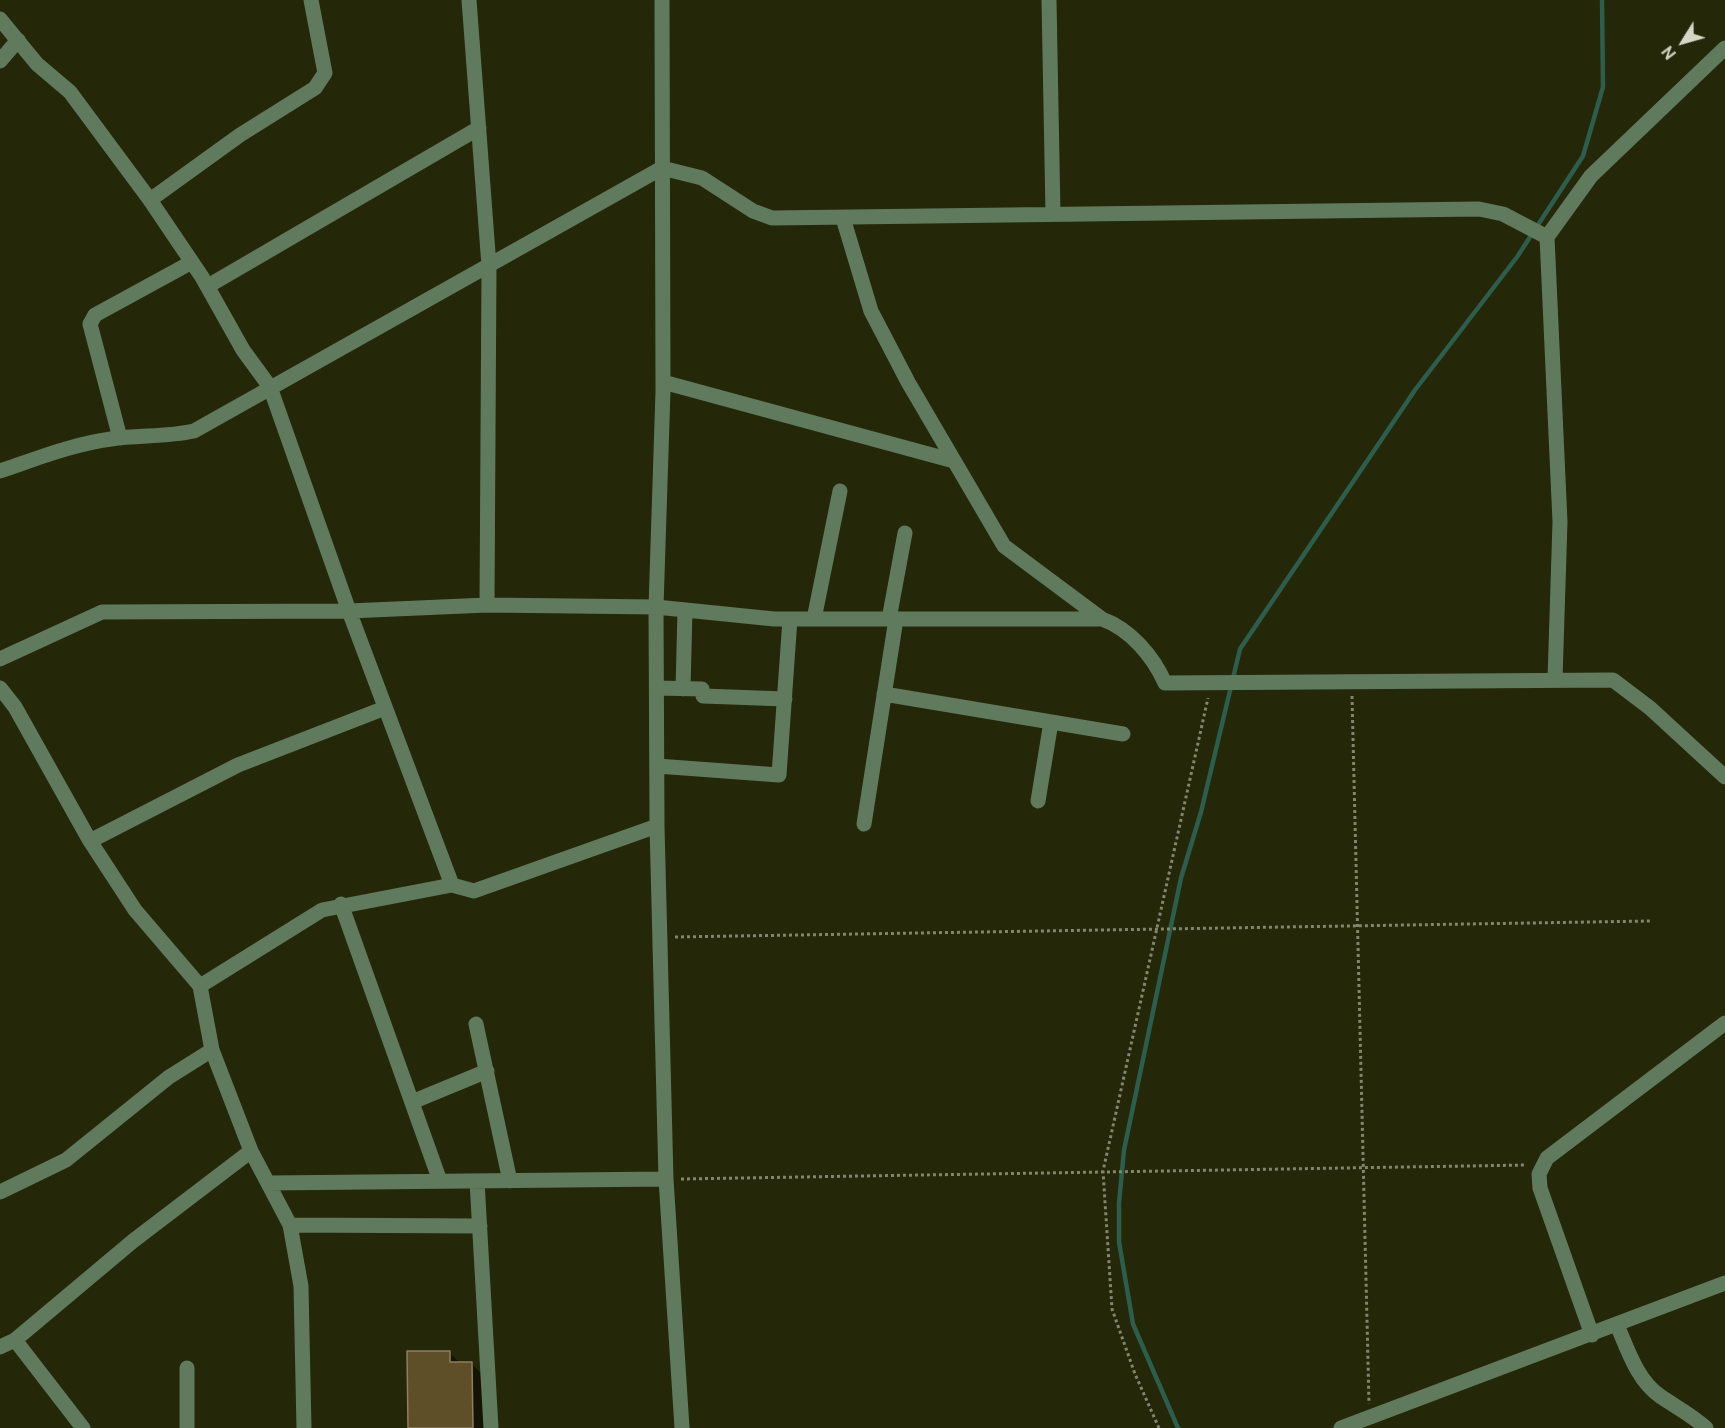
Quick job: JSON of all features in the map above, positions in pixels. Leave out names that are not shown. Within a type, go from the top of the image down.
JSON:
[{"type":"street","points":[[150,200],[240,135],[315,88],[325,73],[311,0]]},
{"type":"street","points":[[469,0],[489,266],[487,605]]},
{"type":"street","points":[[662,0],[663,382],[656,607],[657,826],[666,1179],[682,1428]]},
{"type":"street","points":[[1049,0],[1053,214]]},
{"type":"street","points":[[0,19],[38,64],[70,92],[150,200],[208,286],[243,350],[270,387],[349,611],[452,885]]},
{"type":"street","points":[[0,61],[18,40]]},
{"type":"street","points":[[1555,680],[1560,522],[1544,235],[1591,176],[1725,48]]},
{"type":"street","points":[[208,286],[478,128]]},
{"type":"street","points":[[0,471],[73,447],[120,438],[168,436],[194,431],[662,168],[702,178],[753,211],[772,218],[1479,209],[1503,214],[1544,235]]},
{"type":"street","points":[[843,218],[871,311],[908,382],[1004,546],[1102,619],[1113,623],[1134,638],[1158,669],[1165,683],[1613,680],[1650,708],[1725,777]]},
{"type":"street","points":[[120,438],[90,324],[95,315],[192,262]]},
{"type":"street","points":[[663,382],[954,461]]},
{"type":"street","points":[[814,619],[840,491]]},
{"type":"street","points":[[864,824],[905,533]]},
{"type":"street","points":[[0,659],[102,612],[349,611],[487,605],[656,607],[790,619],[1102,619]]},
{"type":"street","points":[[683,689],[685,610]]},
{"type":"street","points":[[657,766],[779,775],[790,619]]},
{"type":"street","points":[[0,688],[15,707],[90,841],[135,909],[200,986],[212,1050],[251,1151],[290,1225],[301,1286],[304,1428]]},
{"type":"street","points":[[657,688],[702,689],[703,696],[784,699]]},
{"type":"street","points":[[884,694],[1123,734]]},
{"type":"street","points":[[90,841],[238,765],[385,708]]},
{"type":"street","points":[[1038,801],[1051,722]]},
{"type":"street","points":[[200,986],[322,910],[341,904],[452,885],[474,891],[657,826]]},
{"type":"street","points":[[341,904],[440,1181]]},
{"type":"street","points":[[1592,1335],[1540,1188],[1539,1174],[1547,1158],[1725,1023]]},
{"type":"street","points":[[476,1024],[510,1181]]},
{"type":"street","points":[[0,1192],[66,1160],[169,1077],[212,1050]]},
{"type":"street","points":[[412,1102],[486,1071]]},
{"type":"street","points":[[0,1347],[15,1340],[133,1242],[251,1151]]},
{"type":"street","points":[[268,1184],[666,1179]]},
{"type":"street","points":[[477,1181],[491,1428]]},
{"type":"street","points":[[290,1225],[480,1226]]},
{"type":"street","points":[[1341,1428],[1725,1283]]},
{"type":"street","points":[[1617,1325],[1640,1377],[1658,1395],[1695,1418],[1706,1428]]},
{"type":"street","points":[[15,1340],[83,1428]]},
{"type":"street","points":[[187,1428],[188,1368]]},
{"type":"path","points":[[1351,682],[1361,1170],[1369,1417]]},
{"type":"path","points":[[1159,1428],[1135,1374],[1112,1309],[1103,1171],[1211,684]]},
{"type":"path","points":[[660,937],[1651,921]]},
{"type":"path","points":[[666,1179],[1103,1171],[1361,1170],[1543,1165]]},
{"type":"building","points":[[407,1351],[450,1351],[450,1362],[472,1362],[473,1428],[408,1428]]},
{"type":"waterway","points":[[1178,1428],[1133,1324],[1119,1242],[1119,1203],[1124,1150],[1181,878],[1201,812],[1240,649],[1415,390],[1517,257],[1583,156],[1603,87],[1602,0]]}]
